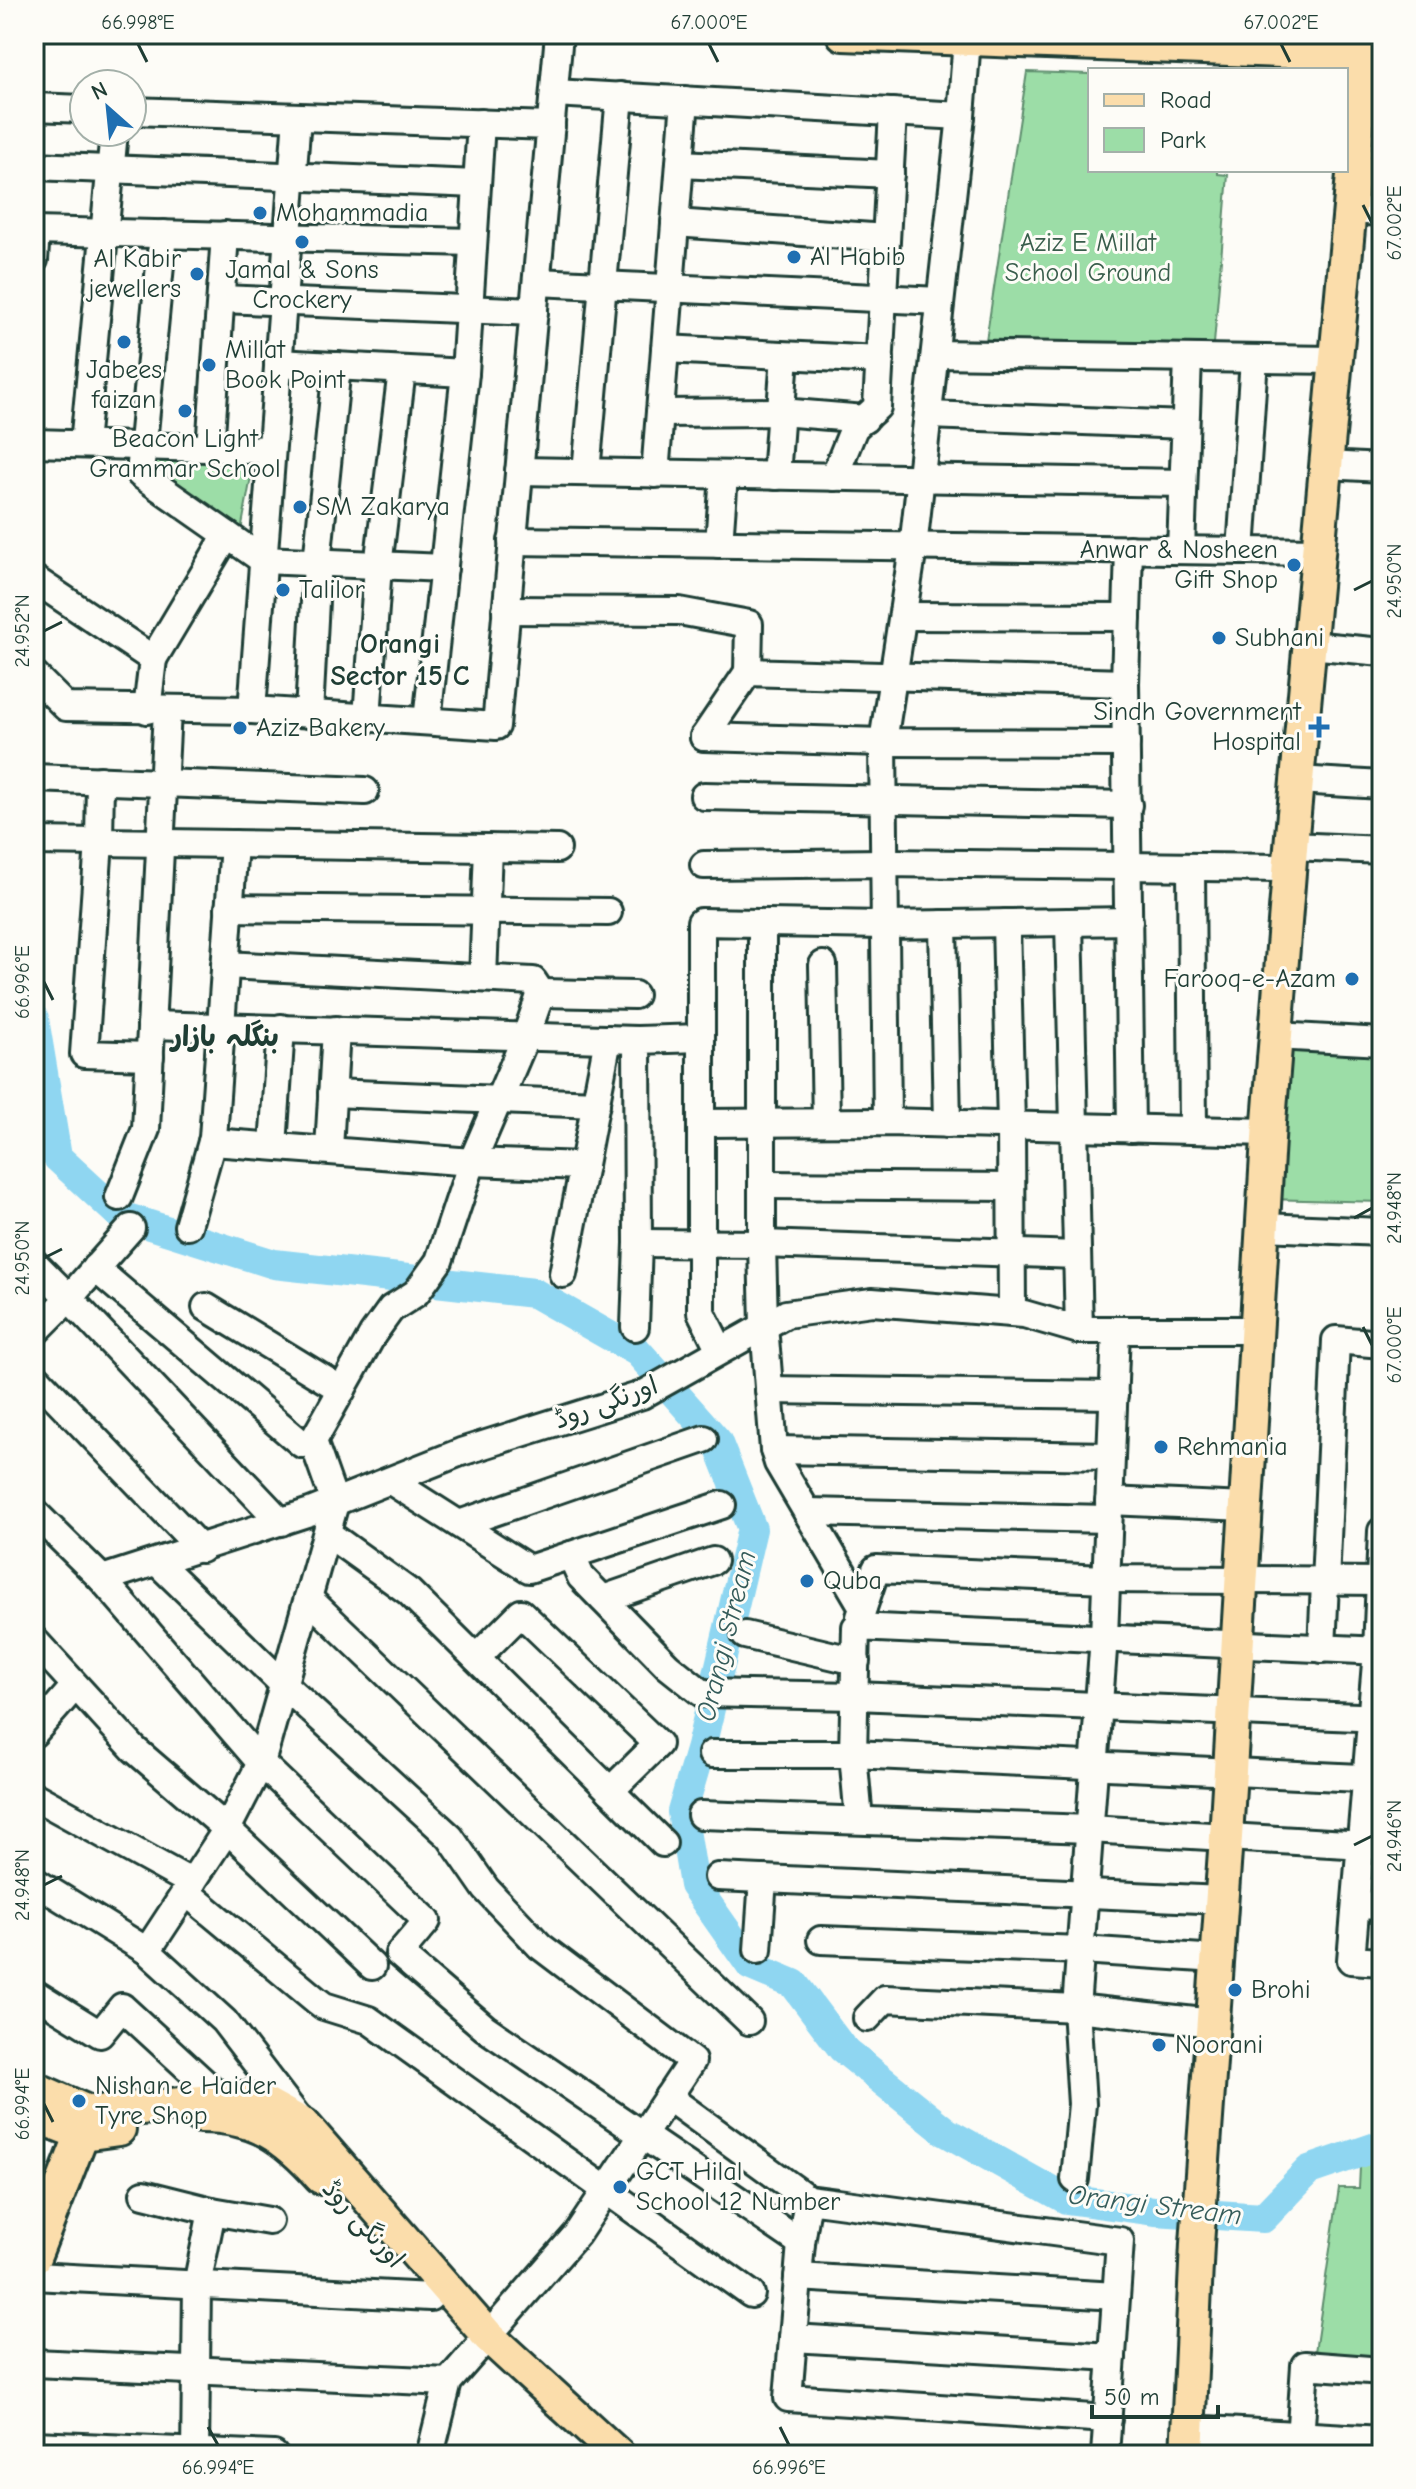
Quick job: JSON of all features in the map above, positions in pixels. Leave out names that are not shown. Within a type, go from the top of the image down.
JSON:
[{"type":"main road","points":[[843,34],[1371,48],[1350,210],[1268,1132],[1222,1900],[1197,2244],[1188,2442]]},
{"type":"main road","points":[[39,2111],[86,2123],[242,2098],[266,2104],[304,2125],[482,2342],[618,2455]]},
{"type":"main road","name":"اورنگی روڈ","points":[[86,2123],[219,2116],[250,2124],[294,2147],[430,2297],[482,2342],[588,2455]]},
{"type":"main road","points":[[34,2257],[86,2123]]},
{"type":"street","points":[[34,707],[252,710],[496,726],[559,34]]},
{"type":"street","points":[[887,1122],[883,742],[913,548],[967,39]]},
{"type":"street","points":[[554,93],[961,116]]},
{"type":"street","points":[[586,472],[620,96]]},
{"type":"street","points":[[655,474],[685,100]]},
{"type":"street","points":[[34,107],[68,108]]},
{"type":"street","points":[[148,112],[551,126]]},
{"type":"street","points":[[834,477],[854,428],[877,407],[893,112]]},
{"type":"street","points":[[252,710],[297,117]]},
{"type":"street","points":[[427,721],[465,373],[481,123]]},
{"type":"street","points":[[84,444],[112,148]]},
{"type":"street","points":[[680,164],[890,174]]},
{"type":"street","points":[[34,166],[477,184]]},
{"type":"street","points":[[1350,210],[1382,212]]},
{"type":"street","points":[[675,223],[886,238]]},
{"type":"street","points":[[34,260],[35,231],[473,242]]},
{"type":"street","points":[[163,234],[140,474],[263,560],[444,568]]},
{"type":"street","points":[[210,448],[225,235]]},
{"type":"street","points":[[537,282],[940,301]]},
{"type":"street","points":[[221,299],[534,312]]},
{"type":"street","points":[[665,349],[880,360]]},
{"type":"street","points":[[935,354],[1336,360]]},
{"type":"street","points":[[776,476],[785,356]]},
{"type":"street","points":[[1181,550],[1188,358]]},
{"type":"street","points":[[1241,551],[1254,359]]},
{"type":"street","points":[[278,363],[465,373]]},
{"type":"street","points":[[309,714],[317,563],[337,366]]},
{"type":"street","points":[[367,717],[378,566],[402,370]]},
{"type":"street","points":[[660,413],[781,412],[865,419]]},
{"type":"street","points":[[928,415],[1185,425]]},
{"type":"street","points":[[34,443],[271,450]]},
{"type":"street","points":[[1326,465],[1382,468]]},
{"type":"street","points":[[519,471],[1183,483]]},
{"type":"street","points":[[719,544],[724,475]]},
{"type":"street","points":[[119,1197],[146,1129],[163,782],[153,659],[227,535]]},
{"type":"street","points":[[512,541],[1318,552]]},
{"type":"street","points":[[1129,549],[1125,683],[1131,1129]]},
{"type":"street","points":[[34,579],[153,659]]},
{"type":"street","points":[[506,610],[679,611],[749,624],[748,672],[704,737],[883,742],[1126,743]]},
{"type":"street","points":[[903,616],[1127,617]]},
{"type":"street","points":[[1310,645],[1382,652]]},
{"type":"street","points":[[748,672],[1125,683]]},
{"type":"street","points":[[34,675],[66,707]]},
{"type":"street","points":[[34,778],[365,791]]},
{"type":"street","points":[[100,780],[99,842],[84,1054],[150,1056]]},
{"type":"street","points":[[1297,780],[1382,785]]},
{"type":"street","points":[[704,796],[1128,805]]},
{"type":"street","points":[[34,841],[557,849]]},
{"type":"street","points":[[188,1226],[212,1142],[234,844]]},
{"type":"street","points":[[483,978],[488,848]]},
{"type":"street","points":[[704,865],[884,863],[1191,867],[1382,850]]},
{"type":"street","points":[[1191,867],[1193,1130]]},
{"type":"street","points":[[229,908],[608,912]]},
{"type":"street","points":[[720,1350],[701,1312],[701,922],[885,925],[1129,921]]},
{"type":"street","points":[[1069,922],[1079,1330]]},
{"type":"street","points":[[762,923],[762,1244],[764,1325],[774,1450],[860,1617]]},
{"type":"street","points":[[1006,923],[1012,1313]]},
{"type":"street","points":[[943,924],[947,1124]]},
{"type":"street","points":[[225,965],[533,981],[541,993]]},
{"type":"street","points":[[823,965],[826,1122]]},
{"type":"street","points":[[541,993],[634,995]]},
{"type":"street","points":[[95,1268],[302,1444],[313,1441],[373,1334],[391,1309],[416,1293],[439,1261],[472,1162],[541,993]]},
{"type":"street","points":[[151,1025],[637,1040],[701,1038]]},
{"type":"street","points":[[273,1146],[281,1028]]},
{"type":"street","points":[[329,1149],[336,1030]]},
{"type":"street","points":[[1276,1036],[1382,1042]]},
{"type":"street","points":[[563,1274],[608,1039]]},
{"type":"street","points":[[635,1327],[638,1243],[637,1040]]},
{"type":"street","points":[[332,1093],[596,1104]]},
{"type":"street","points":[[701,1123],[887,1122],[1268,1132]]},
{"type":"street","points":[[212,1142],[472,1162],[584,1166]]},
{"type":"street","points":[[763,1185],[1011,1187]]},
{"type":"street","points":[[1263,1227],[1382,1232]]},
{"type":"street","points":[[34,1333],[131,1228]]},
{"type":"street","points":[[638,1243],[1077,1255]]},
{"type":"street","points":[[34,1263],[281,1522]]},
{"type":"street","name":"اورنگی روڈ","points":[[102,1579],[335,1503],[461,1452],[642,1395],[786,1314],[872,1302],[1024,1314],[1079,1330],[1258,1330]]},
{"type":"street","points":[[206,1307],[342,1390]]},
{"type":"street","points":[[1075,2179],[1082,2104],[1076,2008],[1104,1637],[1116,1330]]},
{"type":"street","points":[[1322,1649],[1336,1340],[1382,1344]]},
{"type":"street","points":[[34,1375],[201,1549]]},
{"type":"street","points":[[769,1390],[1114,1395]]},
{"type":"street","points":[[459,1524],[704,1439]]},
{"type":"street","points":[[147,1951],[227,1829],[261,1763],[335,1503],[313,1441]]},
{"type":"street","points":[[774,1450],[1111,1456]]},
{"type":"street","points":[[391,1481],[529,1569],[722,1505]]},
{"type":"street","points":[[807,1512],[1246,1507]]},
{"type":"street","points":[[34,1512],[102,1579],[261,1763],[427,1921],[399,1954],[485,2028],[644,2133],[801,2243]]},
{"type":"street","points":[[1382,1531],[1369,1906],[1351,1960],[1382,1962]]},
{"type":"street","points":[[327,1533],[409,1592],[663,1843]]},
{"type":"street","points":[[571,1555],[581,1577],[668,1666],[702,1693],[856,1696],[1377,1718]]},
{"type":"street","points":[[603,1599],[713,1561]]},
{"type":"street","points":[[158,1563],[284,1685],[450,1837],[486,1889],[540,1946],[692,2061],[577,2234],[448,2382],[430,2455]]},
{"type":"street","points":[[859,1820],[853,1754],[856,1661],[860,1617],[876,1569],[1106,1579],[1381,1581]]},
{"type":"street","points":[[308,1598],[749,2021]]},
{"type":"street","points":[[476,1658],[521,1613],[658,1744],[610,1791]]},
{"type":"street","points":[[860,1617],[1237,1646],[1379,1651]]},
{"type":"street","points":[[745,1635],[856,1661]]},
{"type":"street","points":[[34,1640],[134,1749],[227,1829],[372,1966]]},
{"type":"street","points":[[34,1733],[75,1686]]},
{"type":"street","points":[[712,1754],[853,1754],[1374,1779]]},
{"type":"street","points":[[34,1796],[189,1888],[324,2006],[369,2020],[751,2294]]},
{"type":"street","points":[[701,1815],[1089,1829],[1371,1846]]},
{"type":"street","points":[[718,1877],[1222,1900]]},
{"type":"street","points":[[758,1950],[763,1879]]},
{"type":"street","points":[[34,1881],[147,1951],[224,2021],[304,2125]]},
{"type":"street","points":[[821,1940],[1081,1950],[1218,1959]]},
{"type":"street","points":[[34,1993],[100,2034],[122,2007],[250,2124]]},
{"type":"street","points":[[867,2018],[885,1999],[1076,2008],[1213,2023]]},
{"type":"street","points":[[668,2097],[808,2199],[1120,2241],[1105,2455]]},
{"type":"street","points":[[144,2194],[269,2221]]},
{"type":"street","points":[[808,2199],[801,2243],[788,2398],[1108,2419]]},
{"type":"street","points":[[195,2453],[197,2285],[212,2211]]},
{"type":"street","points":[[34,2276],[430,2297]]},
{"type":"street","points":[[798,2277],[1116,2296]]},
{"type":"street","points":[[793,2338],[1112,2357]]},
{"type":"street","points":[[34,2363],[448,2382]]},
{"type":"street","points":[[1300,2444],[1305,2365],[1382,2371]]},
{"type":"street","points":[[1188,2442],[1300,2444],[1382,2440]]},
{"type":"street","points":[[34,2445],[274,2455]]},
{"type":"green space","name":"Aziz E Millat School Ground","points":[[1027,72],[1088,74],[1088,172],[1218,172],[1228,175],[1214,344],[985,347]]},
{"type":"green space","points":[[152,453],[206,455],[243,468],[251,477],[240,536],[149,472]]},
{"type":"green space","points":[[1276,1036],[1382,1042],[1382,1202],[1265,1199]]},
{"type":"green space","points":[[1382,2156],[1382,2357],[1315,2352],[1339,2188],[1359,2188],[1360,2167]]},
{"type":"waterway","name":"Orangi Stream","points":[[34,1019],[57,1157],[121,1216],[274,1264],[534,1293],[638,1352],[717,1441],[752,1529],[701,1747],[682,1812],[694,1885],[751,1966],[794,1984],[842,2048],[946,2132],[1066,2199],[1155,2211],[1263,2218],[1309,2170],[1382,2145]]},
{"type":"place","name":"Mohammadia","points":[[260,213]]},
{"type":"place","name":"Jamal & Sons Crockery","points":[[302,242]]},
{"type":"place","name":"Al Habib","points":[[794,257]]},
{"type":"place","name":"Al Kabir jewellers","points":[[197,274]]},
{"type":"place","name":"Jabees faizan","points":[[124,342]]},
{"type":"place","name":"Millat Book Point","points":[[209,365]]},
{"type":"place","name":"Beacon Light Grammar School","points":[[185,411]]},
{"type":"place","name":"SM Zakarya","points":[[300,507]]},
{"type":"place","name":"Anwar & Nosheen Gift Shop","points":[[1294,565]]},
{"type":"place","name":"Talilor","points":[[283,590]]},
{"type":"place","name":"Subhani","points":[[1219,638]]},
{"type":"place","name":"Sindh Government Hospital","points":[[1319,727]]},
{"type":"place","name":"Aziz Bakery","points":[[240,728]]},
{"type":"place","name":"Farooq-e-Azam","points":[[1352,979]]},
{"type":"place","name":"Rehmania","points":[[1161,1447]]},
{"type":"place","name":"Quba","points":[[807,1581]]},
{"type":"place","name":"Brohi","points":[[1235,1990]]},
{"type":"place","name":"Noorani","points":[[1159,2045]]},
{"type":"place","name":"Nishan e Haider Tyre Shop","points":[[79,2101]]},
{"type":"place","name":"GCT Hilal School 12 Number","points":[[620,2187]]},
{"type":"district","name":"Orangi Sector 15 C","points":[[400,660]]},
{"type":"district","name":"بنگلہ بازار","points":[[225,1037]]}]
